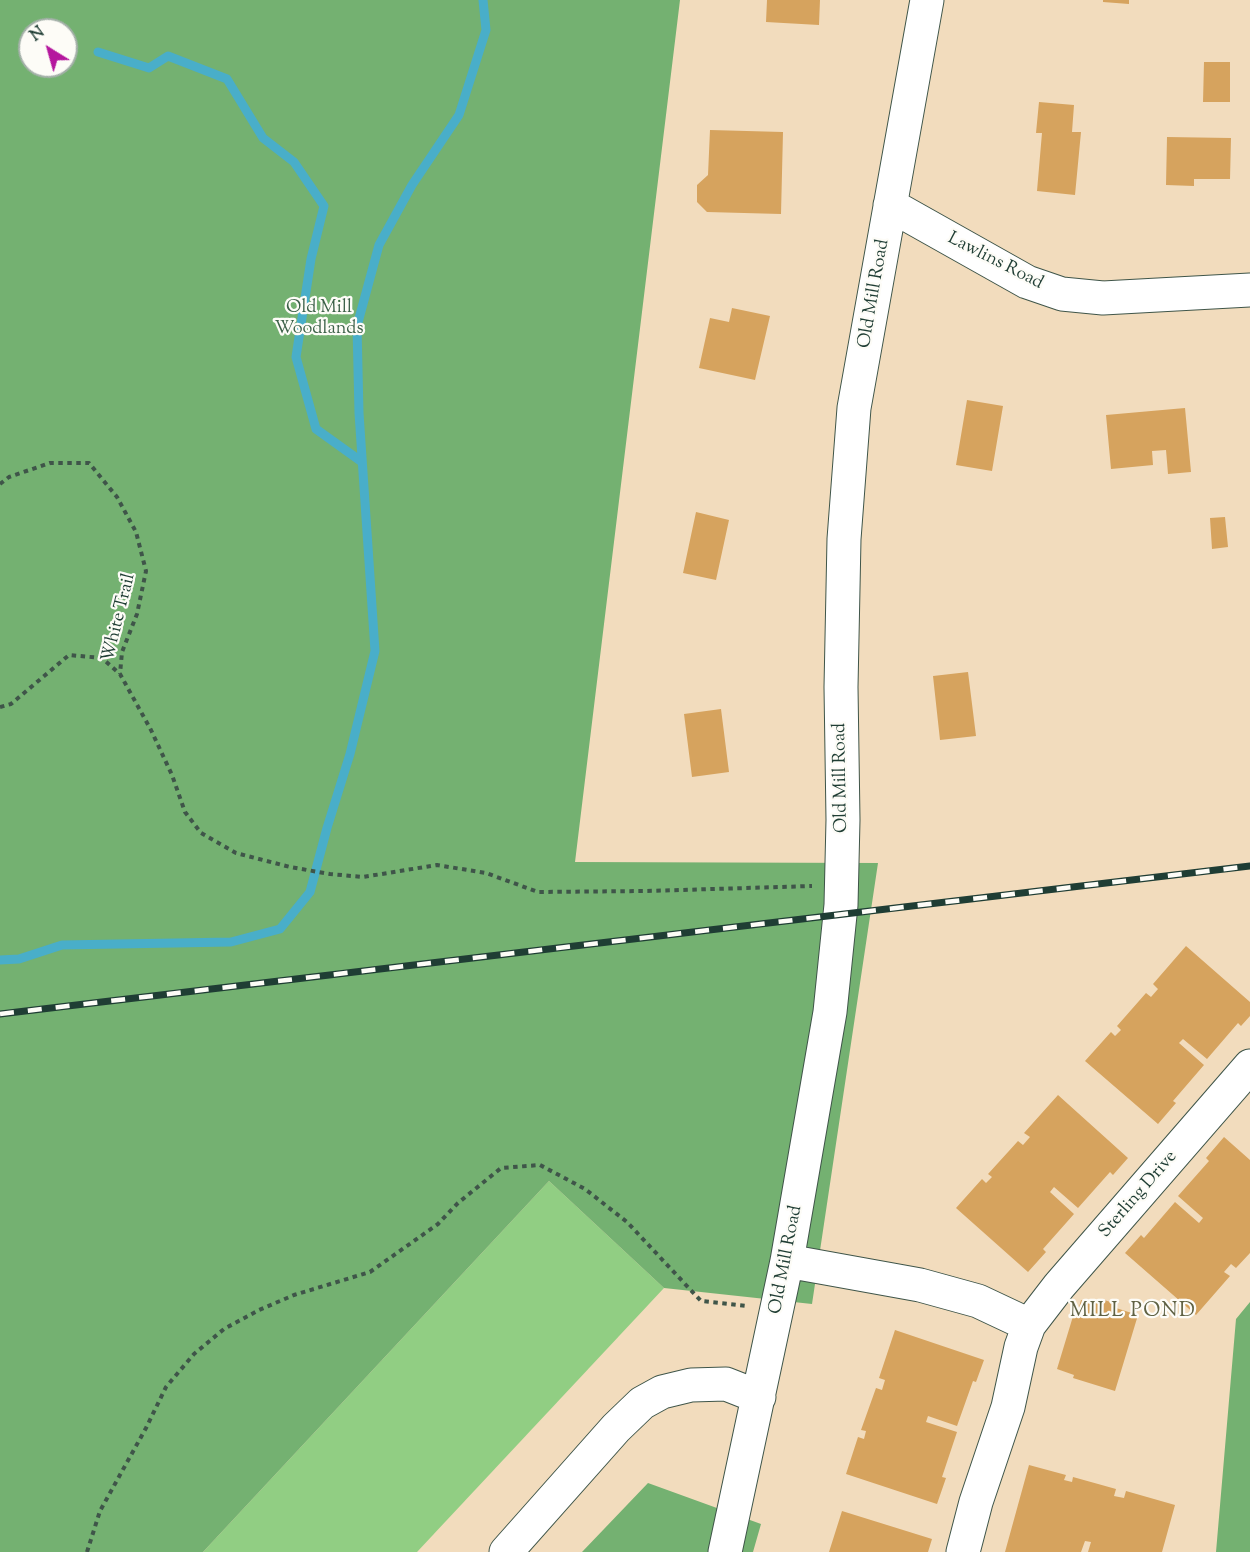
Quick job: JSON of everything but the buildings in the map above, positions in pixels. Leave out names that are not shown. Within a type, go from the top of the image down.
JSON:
[{"type":"street","name":"Old Mill Road","points":[[725,1552],[787,1262],[830,1012],[842,885],[840,687],[844,539],[854,408],[927,0]]},
{"type":"street","name":"Lawlins Road","points":[[890,206],[1027,282],[1062,294],[1103,298],[1250,290]]},
{"type":"street","name":"Sterling Drive","points":[[963,1552],[976,1502],[1008,1407],[1021,1347],[1029,1325],[1059,1286],[1250,1066]]},
{"type":"street","points":[[787,1262],[920,1285],[978,1302],[1029,1325]]},
{"type":"street","points":[[506,1552],[616,1428],[642,1403],[662,1392],[691,1384],[726,1384],[759,1396]]},
{"type":"path","name":"White Trail","points":[[0,484],[9,477],[50,463],[89,463],[117,497],[136,532],[146,571],[137,614],[122,652],[120,674]]},
{"type":"path","points":[[0,707],[11,704],[69,655],[102,658],[120,674],[151,730],[172,775],[185,812],[201,833],[236,854],[296,868],[363,877],[437,865],[486,873],[538,892],[842,885]]},
{"type":"path","points":[[87,1552],[100,1511],[166,1387],[194,1354],[224,1329],[259,1310],[294,1295],[370,1272],[438,1224],[458,1203],[501,1168],[540,1165],[585,1189],[627,1222],[701,1301],[777,1309]]},
{"type":"green space","name":"Old Mill Woodlands","points":[[0,0],[680,0],[575,862],[878,863],[812,1304],[664,1288],[549,1181],[203,1552],[0,1552]]},
{"type":"green space","points":[[549,1181],[664,1288],[417,1552],[203,1552]]},
{"type":"green space","points":[[1250,1302],[1250,1552],[1216,1552],[1236,1319]]},
{"type":"green space","points":[[648,1483],[761,1524],[753,1552],[582,1552]]},
{"type":"waterway","points":[[0,960],[19,959],[62,945],[231,942],[280,929],[310,892],[350,754],[375,651],[359,413],[357,326],[379,245],[412,185],[459,115],[486,30],[483,0]]},
{"type":"waterway","points":[[98,52],[149,68],[168,56],[227,79],[263,138],[294,162],[324,206],[311,259],[296,357],[316,429],[362,462]]},
{"type":"railway","points":[[0,1014],[1250,866]]},
{"type":"district","name":"MILL POND","points":[[1133,1313]]}]
